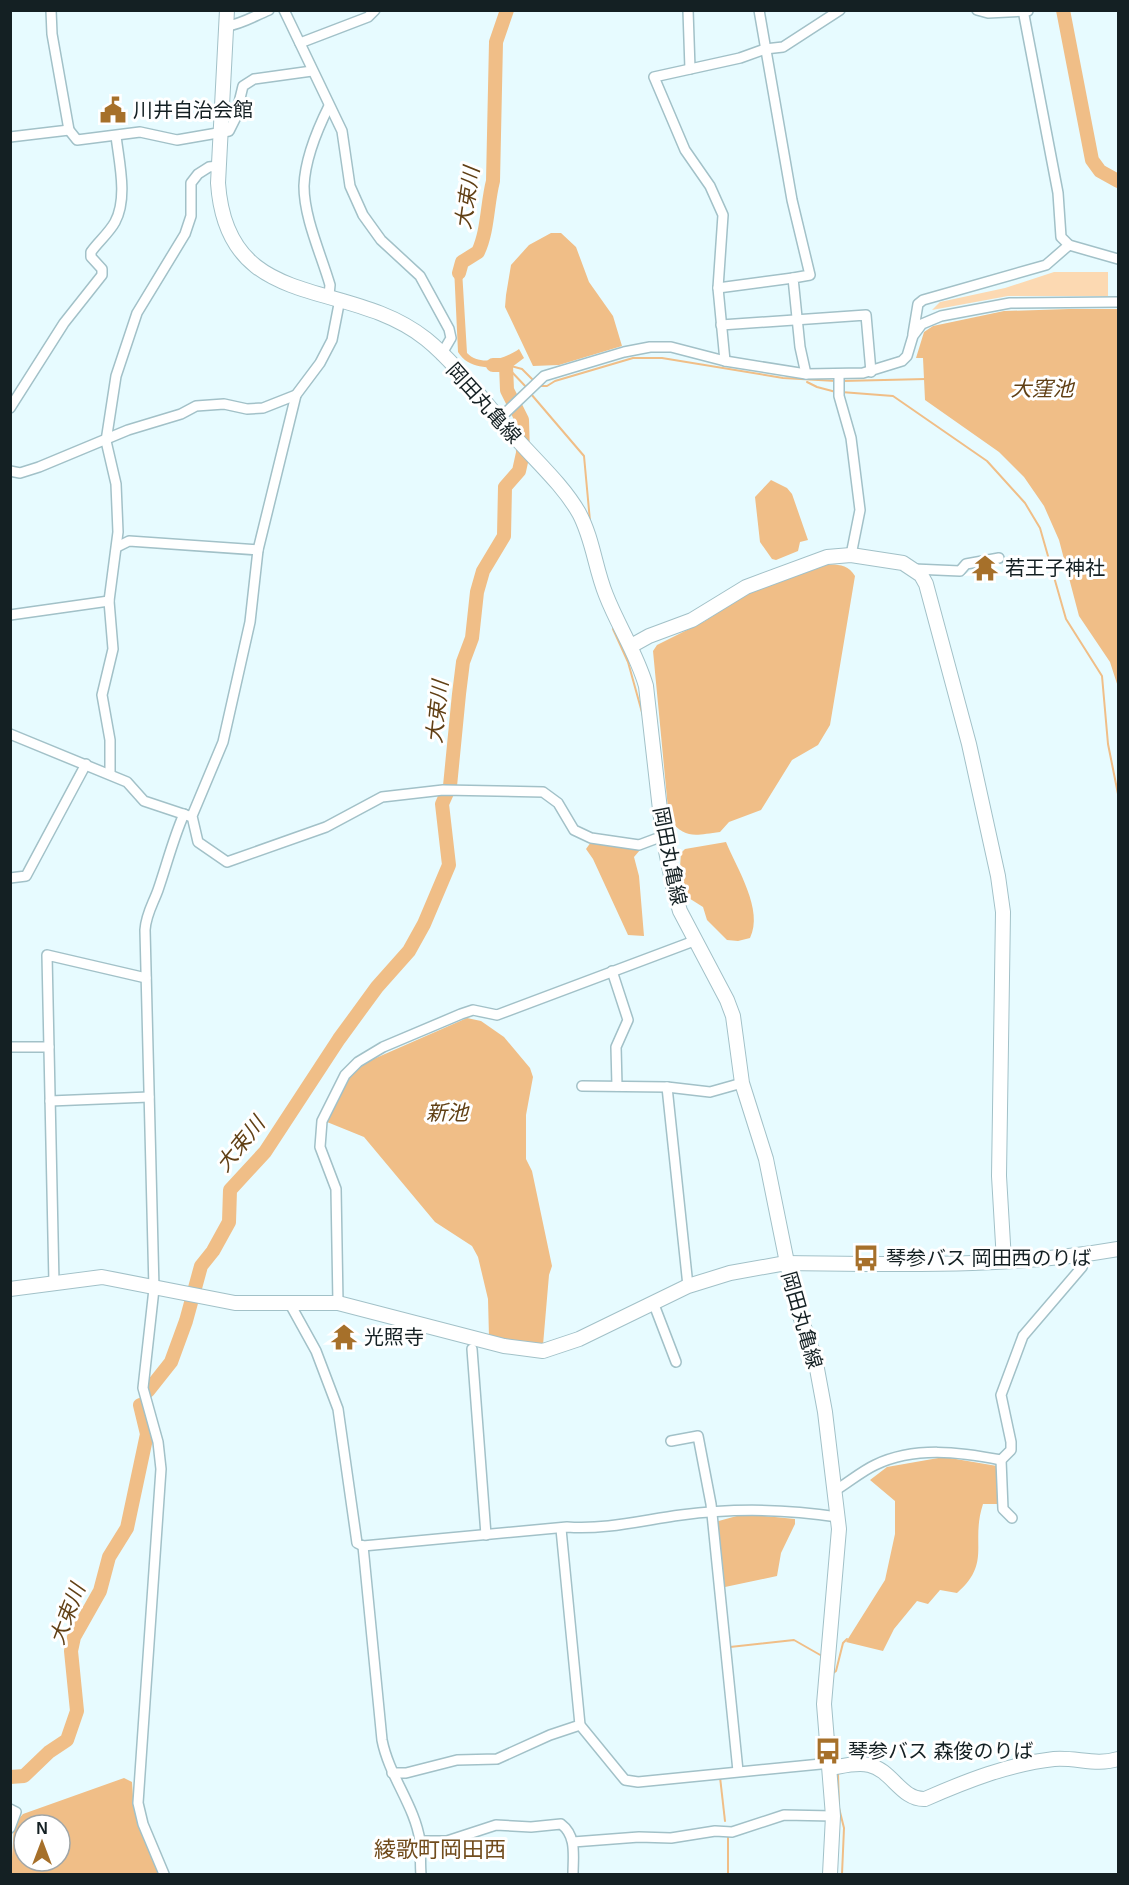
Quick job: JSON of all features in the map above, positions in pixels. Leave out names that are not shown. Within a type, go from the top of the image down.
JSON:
[{"type":"street","points":[[51,10],[52,34],[69,130],[77,140],[140,132],[177,140],[229,131],[236,119],[243,86],[254,79],[312,71]]},
{"type":"street","name":"岡田丸亀線","points":[[227,10],[218,166],[220,207],[224,224],[241,253],[261,272],[281,282],[334,297],[396,320],[427,340],[441,355],[527,450],[578,511],[589,537],[606,597],[631,646],[645,686],[663,836],[674,891],[694,941],[728,1000],[742,1083],[766,1159],[795,1302],[815,1358],[836,1490],[838,1517],[824,1704],[834,1767],[830,1875]]},
{"type":"street","points":[[227,26],[243,22],[247,18],[269,10]]},
{"type":"street","points":[[284,10],[342,130],[351,186],[363,215],[381,240],[420,276],[449,329],[451,338],[441,355]]},
{"type":"street","points":[[300,43],[368,17],[375,10]]},
{"type":"street","points":[[688,10],[690,69]]},
{"type":"street","points":[[718,288],[810,275],[792,200],[759,10]]},
{"type":"street","points":[[725,361],[718,288],[723,215],[710,186],[684,150],[654,77],[740,58],[765,49],[783,47],[840,10]]},
{"type":"street","points":[[977,10],[987,13],[1028,10]]},
{"type":"street","points":[[1023,11],[1058,193],[1061,237],[1069,245],[1119,259]]},
{"type":"street","points":[[164,1875],[143,1824],[138,1803],[161,1469],[158,1442],[143,1388],[154,1289],[146,916],[188,815],[223,742],[250,622],[258,550],[296,395],[320,363],[332,340],[334,297],[308,213],[304,185],[313,142],[329,106]]},
{"type":"street","points":[[10,137],[69,130]]},
{"type":"street","points":[[10,408],[64,323],[103,272],[91,258],[91,252],[113,225],[119,209],[121,188],[116,136]]},
{"type":"street","points":[[110,774],[110,740],[102,695],[113,649],[109,602],[117,547],[116,484],[106,441],[117,376],[137,313],[185,234],[191,216],[191,183],[198,174],[209,167],[218,166]]},
{"type":"street","points":[[499,419],[532,386],[624,351],[650,347],[690,350],[725,361],[806,374],[839,385],[902,361],[907,356],[918,304],[923,300],[1046,265],[1069,245]]},
{"type":"street","points":[[793,278],[806,374]]},
{"type":"street","points":[[913,336],[922,324],[930,320],[977,308],[1010,303],[1119,302]]},
{"type":"street","points":[[721,325],[866,315],[871,372]]},
{"type":"street","points":[[839,385],[851,438],[860,510],[851,555]]},
{"type":"street","points":[[10,471],[20,473],[39,467],[52,459],[106,441],[128,430],[181,414],[196,406],[224,404],[247,409],[263,408],[296,395]]},
{"type":"street","points":[[117,547],[129,541],[258,550]]},
{"type":"street","points":[[631,646],[649,636],[692,620],[746,587],[827,557],[851,555],[903,563],[914,569],[926,584],[969,744],[998,876],[1003,912],[999,1176],[1004,1261]]},
{"type":"street","points":[[914,569],[960,571],[966,564],[999,558]]},
{"type":"street","points":[[10,615],[109,602]]},
{"type":"street","points":[[10,734],[127,782],[144,801],[188,815]]},
{"type":"street","points":[[10,878],[26,876],[87,764]]},
{"type":"street","points":[[188,815],[198,842],[227,862],[326,827],[382,797],[447,790],[543,792],[558,803],[574,830],[591,838],[639,845],[663,836]]},
{"type":"street","points":[[338,1303],[336,1189],[322,1157],[320,1133],[322,1121],[345,1074],[358,1062],[383,1047],[461,1014],[473,1010],[497,1015],[694,941]]},
{"type":"street","points":[[54,1283],[47,955],[146,978]]},
{"type":"street","points":[[612,971],[628,1020],[616,1047],[617,1086]]},
{"type":"street","points":[[10,1047],[49,1047]]},
{"type":"street","points":[[582,1086],[667,1087],[710,1092],[742,1083]]},
{"type":"street","points":[[667,1087],[688,1286]]},
{"type":"street","points":[[50,1101],[149,1097]]},
{"type":"street","points":[[10,1289],[102,1277],[154,1289],[235,1303],[338,1303],[504,1346],[543,1351],[570,1343],[688,1286],[730,1274],[786,1263],[1004,1261],[1086,1255],[1119,1249]]},
{"type":"street","points":[[1000,1460],[1011,1450],[1001,1395],[1023,1336],[1082,1267],[1086,1255]]},
{"type":"street","points":[[653,1302],[675,1362]]},
{"type":"street","points":[[290,1304],[331,1385],[338,1408],[357,1543],[363,1546],[561,1529],[595,1529],[683,1515],[745,1509],[788,1510],[838,1517]]},
{"type":"street","points":[[472,1349],[486,1535]]},
{"type":"street","points":[[671,1441],[698,1436],[711,1513],[738,1772]]},
{"type":"street","points":[[836,1490],[875,1465],[889,1460],[948,1452],[1000,1460]]},
{"type":"street","points":[[1000,1460],[1003,1509],[1012,1518]]},
{"type":"street","points":[[561,1529],[580,1725],[629,1782],[859,1764],[874,1766],[917,1799],[925,1799],[974,1778],[1042,1761],[1058,1759],[1099,1762],[1119,1759]]},
{"type":"street","points":[[363,1546],[382,1740],[392,1773],[420,1841],[421,1875]]},
{"type":"street","points":[[392,1773],[406,1773],[457,1761],[497,1760],[550,1735],[580,1725]]},
{"type":"street","points":[[10,1809],[16,1812],[10,1828]]},
{"type":"street","points":[[573,1842],[639,1837],[671,1838],[732,1832],[792,1814],[833,1816]]},
{"type":"street","points":[[420,1841],[447,1841],[496,1825],[531,1827],[561,1824],[568,1829],[573,1842],[573,1875]]},
{"type":"shaded area","points":[[1054,272],[1108,272],[1108,296],[1008,296],[932,310],[940,302],[1005,288]]},
{"type":"water","points":[[551,233],[561,233],[576,247],[589,282],[613,316],[622,346],[559,365],[533,366],[505,307],[506,295],[511,265],[529,245]]},
{"type":"water","points":[[464,255],[467,261],[462,270],[467,353],[485,361],[507,356],[519,349],[524,358],[508,370],[473,365],[462,358],[458,352],[454,267]]},
{"type":"water","name":"大窪池","points":[[1118,309],[1118,687],[1110,662],[1079,616],[1059,540],[1044,506],[1024,477],[999,452],[925,400],[923,358],[916,358],[924,332],[933,326],[1004,311]]},
{"type":"water","points":[[771,480],[787,488],[792,494],[808,540],[800,542],[798,551],[776,560],[772,559],[760,542],[755,497]]},
{"type":"water","points":[[815,565],[843,566],[855,576],[830,725],[818,745],[792,760],[761,810],[729,822],[720,832],[697,835],[686,833],[669,819],[653,651],[657,645],[705,621],[750,592]]},
{"type":"water","points":[[591,842],[640,850],[634,857],[639,876],[644,936],[628,935],[593,859],[586,849]]},
{"type":"water","points":[[726,842],[747,890],[754,915],[750,938],[738,941],[727,940],[707,920],[703,907],[684,895],[679,881],[681,853],[685,849]]},
{"type":"water","name":"新池","points":[[467,1018],[481,1021],[504,1037],[530,1068],[533,1077],[526,1115],[526,1159],[532,1171],[552,1266],[549,1275],[543,1345],[489,1337],[488,1299],[478,1257],[472,1246],[435,1222],[364,1137],[327,1122],[352,1072],[369,1061]]},
{"type":"water","points":[[944,1457],[997,1466],[997,1504],[983,1504],[974,1572],[957,1593],[940,1590],[928,1604],[917,1601],[894,1629],[883,1651],[846,1642],[885,1580],[895,1534],[895,1501],[870,1480],[887,1467]]},
{"type":"water","points":[[744,1514],[795,1519],[795,1524],[781,1553],[777,1576],[725,1587],[715,1522]]},
{"type":"water","points":[[124,1778],[132,1782],[134,1811],[159,1874],[11,1874],[12,1857],[12,1873],[72,1873],[72,1813],[26,1813]]},
{"type":"waterway","name":"大束川","points":[[459,273],[462,262],[478,252],[486,226],[493,181],[496,42],[507,10]]},
{"type":"waterway","points":[[1063,10],[1092,160],[1100,171],[1118,181]]},
{"type":"waterway","points":[[540,386],[547,386],[555,381],[633,358],[662,358],[783,378],[836,381]]},
{"type":"waterway","name":"大束川","points":[[148,1391],[171,1362],[186,1321],[201,1266],[213,1251],[229,1222],[230,1190],[265,1152],[339,1039],[377,987],[409,951],[424,924],[449,865],[442,804],[450,786],[463,662],[472,638],[477,592],[483,571],[504,536],[505,487],[519,471],[523,453],[522,420],[507,390],[506,365],[493,365]]},
{"type":"waterway","points":[[511,366],[522,369],[535,382]]},
{"type":"waterway","points":[[507,367],[528,389]]},
{"type":"waterway","points":[[842,381],[926,379]]},
{"type":"waterway","points":[[807,382],[836,392]]},
{"type":"waterway","points":[[841,392],[893,396],[987,461],[1025,503],[1040,528],[1066,619],[1102,676],[1108,744],[1118,794]]},
{"type":"waterway","points":[[531,394],[584,456],[590,521]]},
{"type":"waterway","points":[[613,629],[628,662],[643,716]]},
{"type":"waterway","name":"大束川","points":[[10,1777],[24,1776],[49,1752],[67,1740],[77,1711],[71,1651],[74,1637],[100,1591],[109,1557],[127,1528],[147,1434],[140,1405]]},
{"type":"waterway","points":[[832,1674],[836,1671],[843,1643],[847,1639]]},
{"type":"waterway","points":[[730,1644],[730,1647],[794,1640],[822,1656]]},
{"type":"waterway","points":[[832,1728],[837,1761]]},
{"type":"waterway","points":[[838,1773],[839,1808],[844,1828],[842,1874]]},
{"type":"waterway","points":[[720,1777],[725,1821]]},
{"type":"waterway","points":[[728,1836],[728,1874]]},
{"type":"place","name":"川井自治会館","points":[[113,110]]},
{"type":"place","name":"若王子神社","points":[[985,568]]},
{"type":"place","name":"琴参バス 岡田西のりば","points":[[866,1258]]},
{"type":"place","name":"光照寺","points":[[344,1337]]},
{"type":"place","name":"琴参バス 森俊のりば","points":[[828,1751]]},
{"type":"district","name":"綾歌町岡田西","points":[[440,1849]]}]
